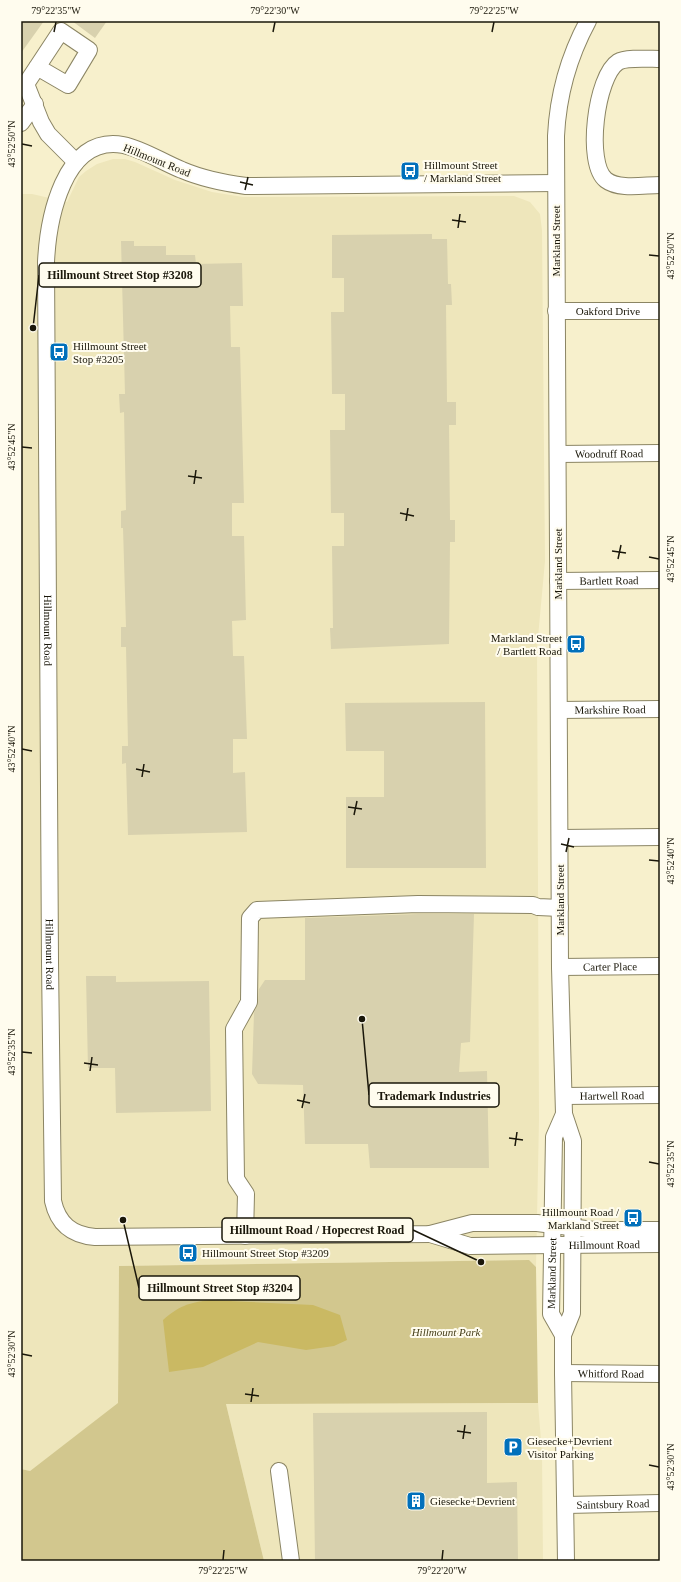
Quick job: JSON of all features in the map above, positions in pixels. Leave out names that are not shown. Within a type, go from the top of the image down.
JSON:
[{"type":"street","name":"Markland Street","points":[[566,1561],[562,1373],[564,1335],[572,1313],[573,1141],[564,1114],[560,967],[556,311],[557,110],[569,61],[588,21]]},
{"type":"street","points":[[660,59],[623,60],[614,65],[604,80],[598,106],[595,139],[597,167],[606,180],[620,185],[660,185]]},
{"type":"street","points":[[37,67],[23,81],[35,104],[41,122],[48,134],[76,162]]},
{"type":"street","points":[[21,123],[35,104]]},
{"type":"street","name":"Hillmount Road","points":[[556,183],[246,186],[226,184],[196,176],[133,148],[116,145],[93,149],[76,162],[63,182],[54,208],[48,238],[46,262],[50,990],[53,1201],[57,1214],[64,1225],[72,1232],[82,1236],[430,1234],[472,1223],[552,1225],[594,1230],[660,1230]]},
{"type":"street","name":"Oakford Drive","points":[[556,311],[660,311]]},
{"type":"street","name":"Woodruff Road","points":[[558,454],[660,452]]},
{"type":"street","name":"Bartlett Road","points":[[558,581],[660,580]]},
{"type":"street","name":"Markshire Road","points":[[559,710],[660,709]]},
{"type":"street","points":[[560,838],[660,837]]},
{"type":"street","points":[[245,1236],[246,1194],[236,1179],[234,1029],[249,1002],[250,918],[257,910],[418,904],[533,905],[538,907],[560,908]]},
{"type":"street","name":"Carter Place","points":[[560,967],[660,966]]},
{"type":"street","name":"Hartwell Road","points":[[564,1096],[660,1095]]},
{"type":"street","name":"Markland Street","points":[[564,1114],[554,1137],[551,1314],[564,1335]]},
{"type":"street","name":"Hillmount Road","points":[[430,1234],[470,1246],[572,1247],[660,1244]]},
{"type":"street","name":"Whitford Road","points":[[562,1373],[660,1374]]},
{"type":"street","points":[[279,1471],[291,1561]]},
{"type":"street","name":"Saintsbury Road","points":[[566,1505],[660,1503]]},
{"type":"shaded area","points":[[113,159],[125,159],[135,162],[175,180],[212,192],[243,197],[514,196],[530,202],[540,214],[542,230],[545,561],[537,648],[539,1119],[536,1267],[528,1260],[119,1266],[118,1404],[30,1471],[21,1469],[21,194],[32,194],[67,202],[79,177],[97,164]]},
{"type":"shaded area","points":[[209,1300],[313,1305],[340,1315],[347,1340],[334,1346],[306,1350],[258,1342],[203,1367],[169,1372],[163,1320],[174,1311],[184,1306],[195,1302]]},
{"type":"shaded area","name":"Giesecke+Devrient","points":[[538,1403],[542,1453],[543,1561],[264,1561],[226,1404]]},
{"type":"green space","name":"Hillmount Park","points":[[529,1260],[536,1267],[538,1403],[226,1404],[264,1561],[21,1561],[21,1469],[30,1471],[118,1403],[119,1266]]},
{"type":"building","points":[[21,21],[44,21],[21,53]]},
{"type":"building","points":[[72,21],[107,21],[95,38]]},
{"type":"building","points":[[432,234],[432,239],[447,239],[448,284],[451,284],[452,305],[446,305],[447,402],[456,402],[456,425],[449,425],[450,520],[455,520],[455,542],[450,542],[449,644],[331,649],[330,628],[333,628],[332,546],[344,546],[344,513],[331,513],[330,430],[345,430],[345,394],[332,394],[331,312],[344,312],[344,278],[332,278],[332,235]]},
{"type":"building","points":[[121,241],[134,241],[134,246],[166,246],[166,255],[195,255],[196,264],[242,263],[243,306],[230,306],[231,347],[240,347],[244,503],[232,503],[232,536],[244,536],[246,620],[232,621],[233,656],[244,656],[247,739],[233,739],[233,773],[245,772],[247,832],[128,835],[126,763],[122,764],[122,746],[128,746],[126,647],[121,647],[121,627],[126,627],[123,528],[121,528],[121,511],[126,510],[124,412],[120,413],[119,394],[125,394]]},
{"type":"building","points":[[485,702],[486,868],[346,868],[346,797],[384,797],[384,751],[346,751],[345,703]]},
{"type":"building","points":[[418,914],[474,914],[470,1042],[461,1043],[459,1072],[487,1071],[489,1168],[370,1168],[368,1144],[305,1144],[303,1085],[258,1084],[252,1074],[254,1013],[258,1002],[259,989],[265,980],[305,980],[305,918]]},
{"type":"building","points":[[86,976],[116,976],[116,982],[209,981],[211,1111],[116,1113],[115,1068],[88,1068]]},
{"type":"building","name":"Giesecke+Devrient","points":[[487,1412],[487,1483],[517,1482],[518,1561],[315,1561],[313,1413]]},
{"type":"place","name":"Hillmount Street / Markland Street","points":[[410,171]]},
{"type":"place","name":"Hillmount Street Stop #3208","points":[[33,328]]},
{"type":"place","name":"Hillmount Street Stop #3205","points":[[59,352]]},
{"type":"place","name":"Markland Street / Bartlett Road","points":[[576,644]]},
{"type":"place","name":"Trademark Industries","points":[[362,1019]]},
{"type":"place","name":"Hillmount Road / Markland Street","points":[[633,1218]]},
{"type":"place","name":"Hillmount Street Stop #3204","points":[[123,1220]]},
{"type":"place","name":"Hillmount Street Stop #3209","points":[[188,1253]]},
{"type":"place","name":"Hillmount Road / Hopecrest Road","points":[[481,1262]]},
{"type":"place","name":"Giesecke+Devrient Visitor Parking","points":[[513,1447]]},
{"type":"place","name":"Giesecke+Devrient","points":[[416,1501]]}]
